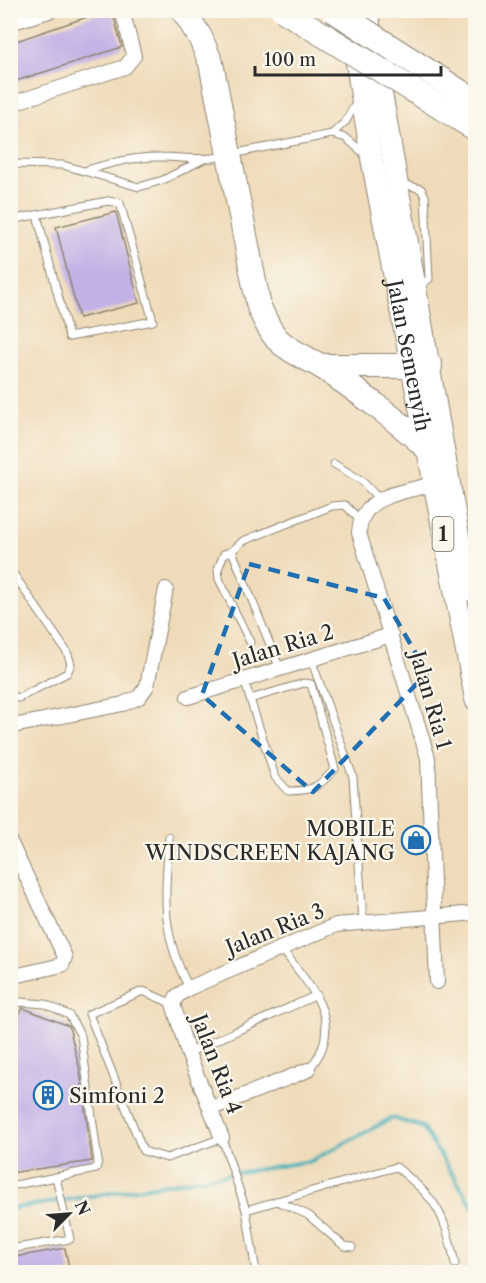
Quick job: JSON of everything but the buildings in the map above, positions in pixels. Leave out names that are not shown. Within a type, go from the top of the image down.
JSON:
[{"type":"highway","points":[[183,10],[200,37],[211,63],[259,307],[276,338],[290,351],[321,366],[390,414],[427,448]]},
{"type":"highway","points":[[283,10],[476,129]]},
{"type":"highway","points":[[333,10],[476,102]]},
{"type":"highway","points":[[321,366],[421,367]]},
{"type":"main road","name":"Jalan Semenyih","points":[[348,10],[360,89],[377,149],[476,635]]},
{"type":"main road","name":"Jalan Semenyih","points":[[367,10],[377,149],[397,182],[416,288],[427,448],[476,701]]},
{"type":"street","points":[[11,22],[52,10]]},
{"type":"street","points":[[10,104],[125,67],[134,56],[122,10]]},
{"type":"street","points":[[360,520],[366,509],[379,499],[433,484]]},
{"type":"street","name":"Jalan Ria 1","points":[[360,520],[359,533],[428,758],[437,982]]},
{"type":"street","points":[[13,726],[128,703],[139,697],[147,686],[166,589]]},
{"type":"street","name":"Jalan Ria 2","points":[[188,697],[391,635]]},
{"type":"street","points":[[10,842],[65,957],[62,965],[10,977]]},
{"type":"street","name":"Jalan Ria 3","points":[[173,1004],[177,996],[189,988],[336,925],[476,913]]},
{"type":"street","name":"Jalan Ria 4","points":[[173,1004],[188,1053],[212,1108],[222,1138]]},
{"type":"street","points":[[212,1108],[308,1070]]},
{"type":"lane","points":[[332,134],[352,114],[360,89]]},
{"type":"lane","points":[[242,152],[332,134],[377,149]]},
{"type":"lane","points":[[87,170],[139,158],[160,156],[202,160],[219,157]]},
{"type":"lane","points":[[10,164],[63,165],[87,170],[109,180],[139,187],[163,180],[202,160]]},
{"type":"lane","points":[[10,220],[108,201],[120,203],[153,321],[69,337],[37,215]]},
{"type":"lane","points":[[334,464],[361,480],[379,499]]},
{"type":"lane","points":[[250,642],[219,579],[218,569],[224,554],[232,551],[243,541],[332,506],[345,505],[360,520]]},
{"type":"lane","points":[[232,551],[280,669]]},
{"type":"lane","points":[[10,569],[67,652],[71,664],[68,673],[19,698],[10,696]]},
{"type":"lane","points":[[310,659],[353,777],[363,922]]},
{"type":"lane","points":[[244,680],[250,699],[275,777],[288,791],[310,791],[321,784],[335,769],[311,684],[304,683],[250,699]]},
{"type":"lane","points":[[169,837],[165,898],[167,933],[175,962],[189,988]]},
{"type":"lane","points":[[281,948],[317,995],[326,1020],[322,1055],[308,1070]]},
{"type":"lane","points":[[173,1004],[143,991],[89,1014],[143,1151],[166,1158],[222,1138],[246,1210],[256,1272]]},
{"type":"lane","points":[[188,1053],[317,995]]},
{"type":"lane","points":[[10,1009],[21,1002],[45,1004],[69,1015],[81,1036],[98,1161],[96,1169],[10,1186]]},
{"type":"lane","points":[[246,1210],[396,1167],[419,1185],[440,1210],[449,1235],[455,1264]]},
{"type":"lane","points":[[10,1249],[70,1239],[61,1210],[56,1178]]},
{"type":"lane","points":[[277,1201],[308,1215],[344,1246],[352,1246]]},
{"type":"highlighted area","points":[[249,564],[384,598],[427,673],[313,792],[202,695]]},
{"type":"waterway","points":[[10,1209],[311,1161],[392,1118],[422,1127],[476,1211]]},
{"type":"place","name":"MOBILE WINDSCREEN KAJANG","points":[[416,840]]},
{"type":"place","name":"Simfoni 2","points":[[48,1095]]}]
